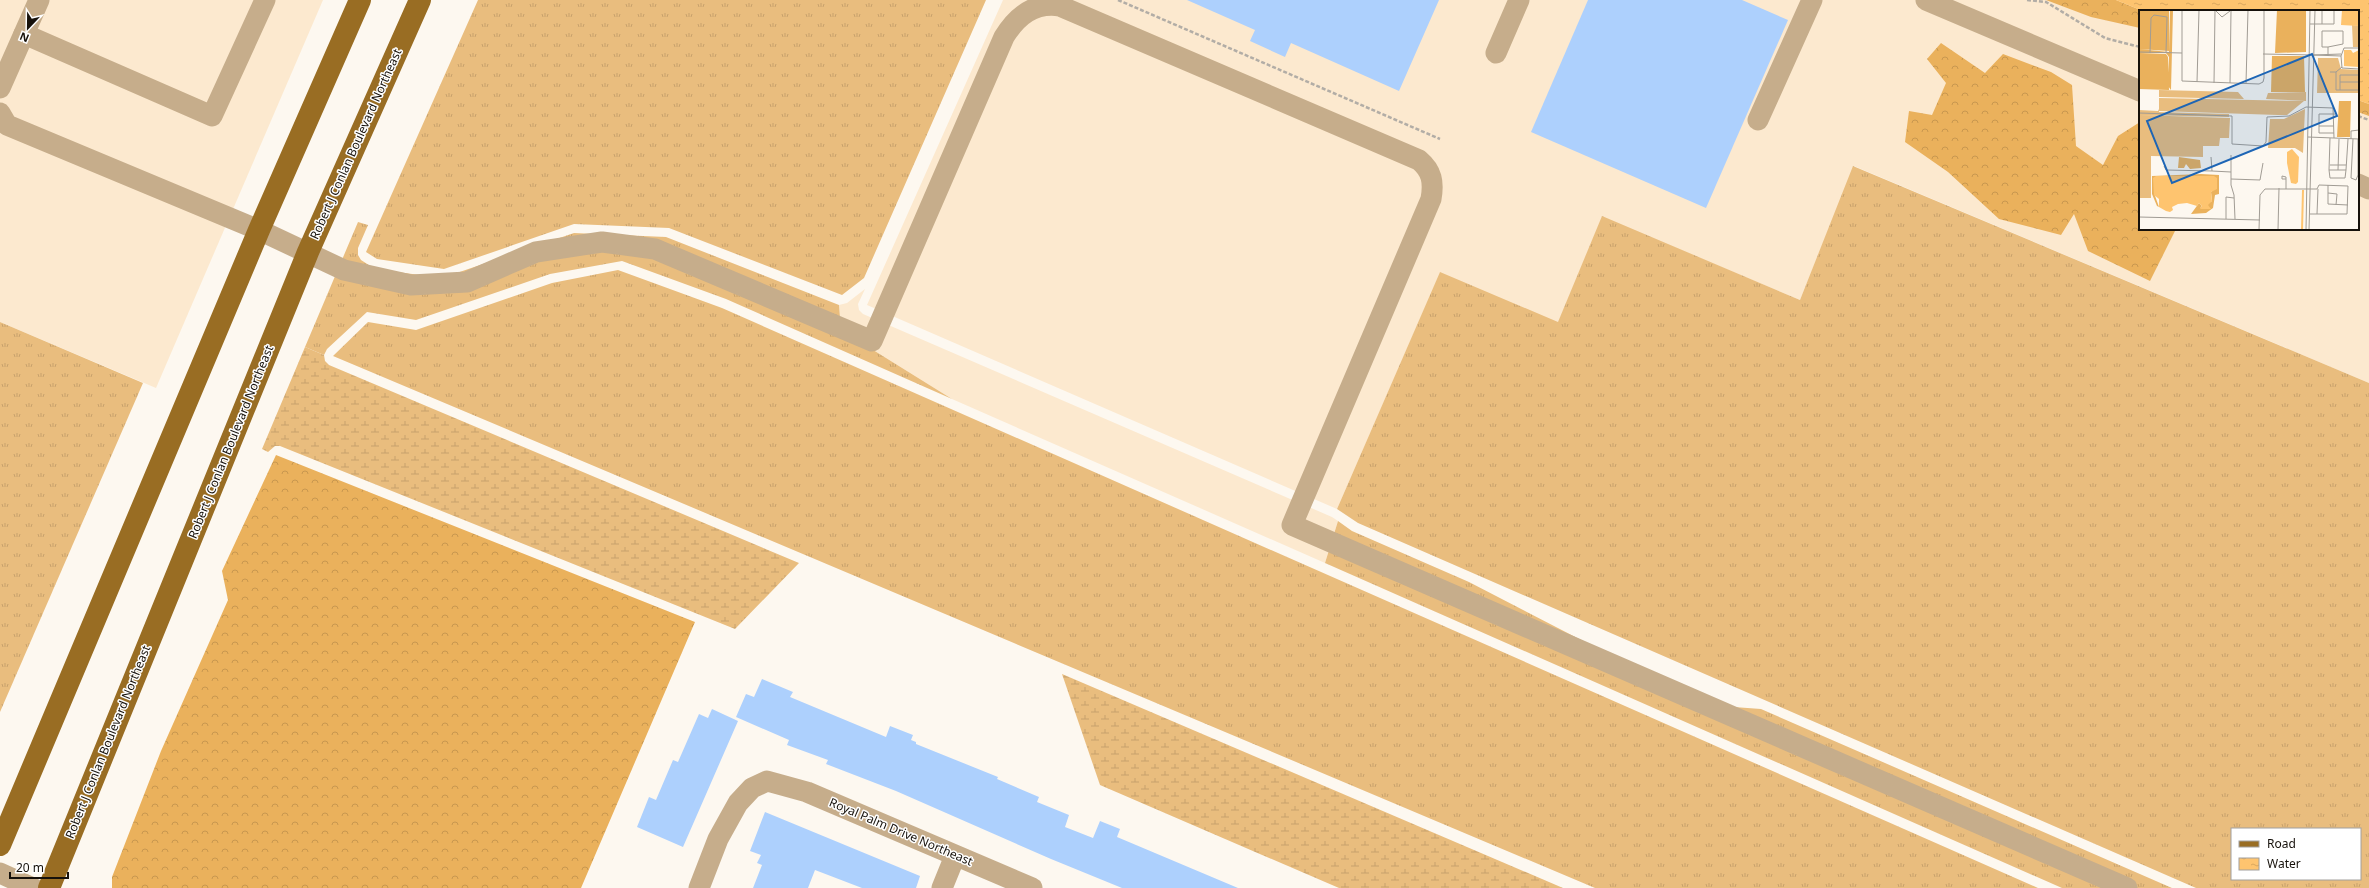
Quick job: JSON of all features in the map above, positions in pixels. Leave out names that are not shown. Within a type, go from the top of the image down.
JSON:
[{"type":"main road","points":[[0,845],[259,230],[360,0]]},
{"type":"main road","name":"Robert J Conlan Boulevard Northeast","points":[[49,888],[308,252],[420,0]]},
{"type":"street","points":[[0,88],[39,0]]},
{"type":"street","points":[[24,34],[212,116],[265,0]]},
{"type":"street","points":[[1496,53],[1519,0]]},
{"type":"street","points":[[1758,120],[1812,0]]},
{"type":"street","points":[[1926,0],[2139,91]]},
{"type":"street","points":[[0,113],[7,125],[259,230],[344,270],[411,285],[467,282],[536,252],[602,242],[655,249],[872,341],[1011,24],[1031,9],[1049,4],[1060,6],[1419,160],[1431,175],[1433,186],[1431,199],[1292,525],[2126,888]]},
{"type":"street","points":[[2359,184],[2369,189]]},
{"type":"street","name":"Royal Palm Drive Northeast","points":[[699,888],[718,839],[738,804],[752,788],[767,781],[807,792],[1032,888]]},
{"type":"street","points":[[942,888],[955,856]]},
{"type":"street","points":[[0,873],[33,888]]},
{"type":"path","points":[[1118,0],[1440,139]]},
{"type":"path","points":[[2027,0],[2046,2],[2105,38],[2139,47]]},
{"type":"path","points":[[2359,116],[2369,120]]},
{"type":"shaded area","points":[[0,0],[323,0],[156,388],[0,322]]},
{"type":"shaded area","points":[[1003,0],[2369,0],[2369,383],[1854,166],[1800,300],[1602,217],[1558,323],[1440,273],[1337,509],[867,305]]},
{"type":"shaded area","points":[[865,289],[858,304],[859,310],[863,314],[1332,517],[1338,521],[1325,563],[952,399],[841,330],[839,305],[847,303]]},
{"type":"green space","points":[[478,0],[986,0],[864,278],[842,295],[669,228],[574,224],[444,269],[377,259],[366,252]]},
{"type":"green space","points":[[2046,0],[2116,0],[2141,10],[2139,10],[2139,28],[2091,17]]},
{"type":"green space","points":[[1941,43],[1985,73],[2003,54],[2051,72],[2072,85],[2076,146],[2103,165],[2118,136],[2139,123],[2139,230],[2176,230],[2150,281],[2088,251],[2074,214],[2061,235],[1999,219],[1948,172],[1905,142],[1909,111],[1932,115],[1946,83],[1927,59]]},
{"type":"green space","points":[[2359,100],[2369,104],[2369,116],[2359,112]]},
{"type":"green space","points":[[1853,166],[2369,383],[2369,888],[2196,888],[1358,523],[1337,509],[1440,272],[1558,322],[1602,216],[1800,300]]},
{"type":"green space","points":[[358,222],[368,225],[358,248],[358,255],[361,260],[375,269],[442,278],[574,233],[666,237],[839,305],[841,330],[952,399],[726,299],[622,261],[550,274],[416,320],[367,312],[327,349],[324,355],[305,347]]},
{"type":"green space","points":[[618,270],[722,308],[2038,888],[1595,888],[333,356],[368,322],[416,330],[552,283]]},
{"type":"green space","points":[[0,322],[143,383],[0,712]]},
{"type":"green space","points":[[305,347],[324,355],[325,361],[329,365],[799,563],[735,629],[280,446],[275,446],[268,452],[262,449]]},
{"type":"green space","points":[[276,455],[695,622],[581,888],[112,888],[112,877],[161,751],[228,600],[222,571]]},
{"type":"green space","points":[[1338,521],[1352,531],[1469,582],[1707,705],[1761,709],[2172,888],[2062,888],[1325,563]]},
{"type":"green space","points":[[1062,674],[1563,888],[1339,888],[1100,785]]},
{"type":"water","points":[[2116,0],[2369,0],[2369,104],[2359,100],[2359,10],[2141,10]]},
{"type":"building","points":[[1187,0],[1439,0],[1399,91],[1291,43],[1285,57],[1250,41],[1255,30]]},
{"type":"building","points":[[1588,0],[1742,0],[1788,20],[1706,208],[1531,132]]},
{"type":"building","points":[[762,679],[793,692],[790,697],[886,737],[890,726],[913,735],[911,740],[916,742],[916,744],[998,777],[997,779],[1039,797],[1037,802],[1069,815],[1065,827],[1093,838],[1100,821],[1120,829],[1117,837],[1238,888],[1122,888],[1051,859],[896,791],[826,764],[828,760],[787,745],[789,740],[736,717],[746,694],[754,697]]},
{"type":"building","points":[[712,709],[738,721],[683,847],[637,827],[649,797],[656,800],[673,760],[678,762],[699,714],[708,718]]},
{"type":"building","points":[[765,812],[920,876],[916,888],[862,888],[815,870],[808,888],[753,888],[762,865],[757,863],[761,855],[750,851]]}]
